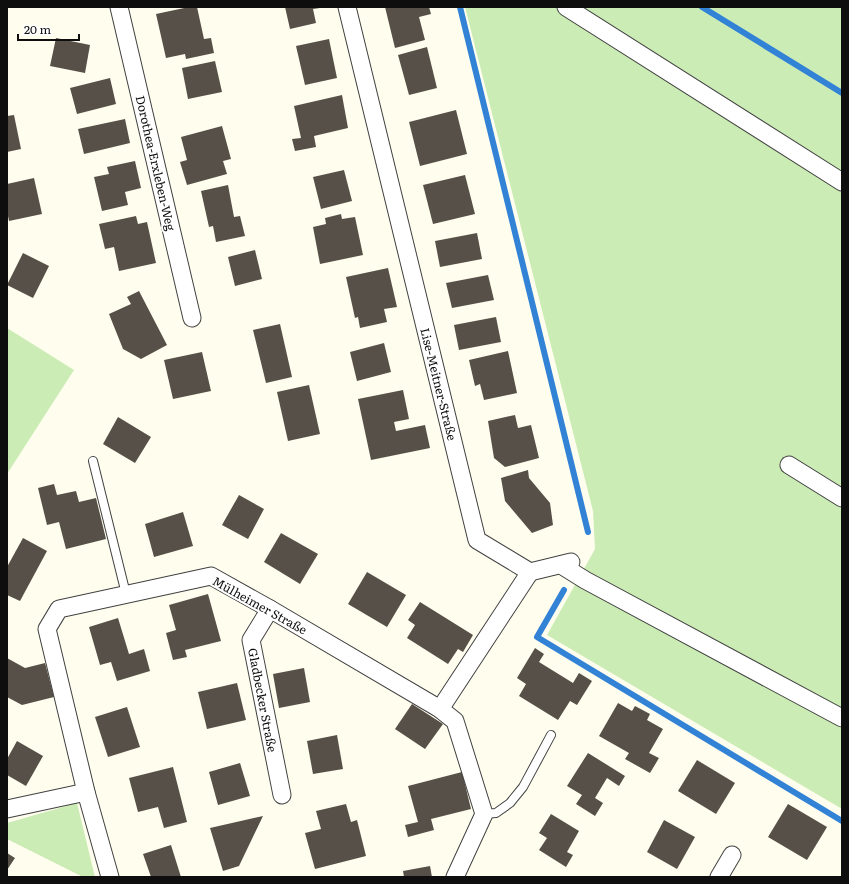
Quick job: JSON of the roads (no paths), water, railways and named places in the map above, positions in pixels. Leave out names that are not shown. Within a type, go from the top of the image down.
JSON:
[{"type":"street","name":"Dorothea-Erxleben-Weg","points":[[119,7],[192,318]]},
{"type":"street","name":"Lise-Meitner-Straße","points":[[347,7],[477,540],[530,572]]},
{"type":"street","points":[[566,7],[842,182]]},
{"type":"street","points":[[789,465],[842,498]]},
{"type":"street","points":[[440,709],[530,572],[567,563],[592,584],[842,718]]},
{"type":"street","name":"Mülheimer Straße","points":[[110,877],[86,792],[47,629],[59,609],[211,576],[440,709],[456,721],[484,814]]},
{"type":"street","name":"Gladbecker Straße","points":[[270,609],[251,640],[282,795]]},
{"type":"street","points":[[7,809],[86,792]]},
{"type":"street","points":[[455,877],[484,814]]},
{"type":"street","points":[[719,877],[732,855]]},
{"type":"lane","points":[[93,461],[126,594]]},
{"type":"lane","points":[[484,814],[496,813],[510,803],[523,787],[550,735]]},
{"type":"waterway","points":[[460,7],[588,532]]},
{"type":"waterway","points":[[702,7],[842,93]]},
{"type":"waterway","points":[[564,590],[537,637],[842,821]]}]
